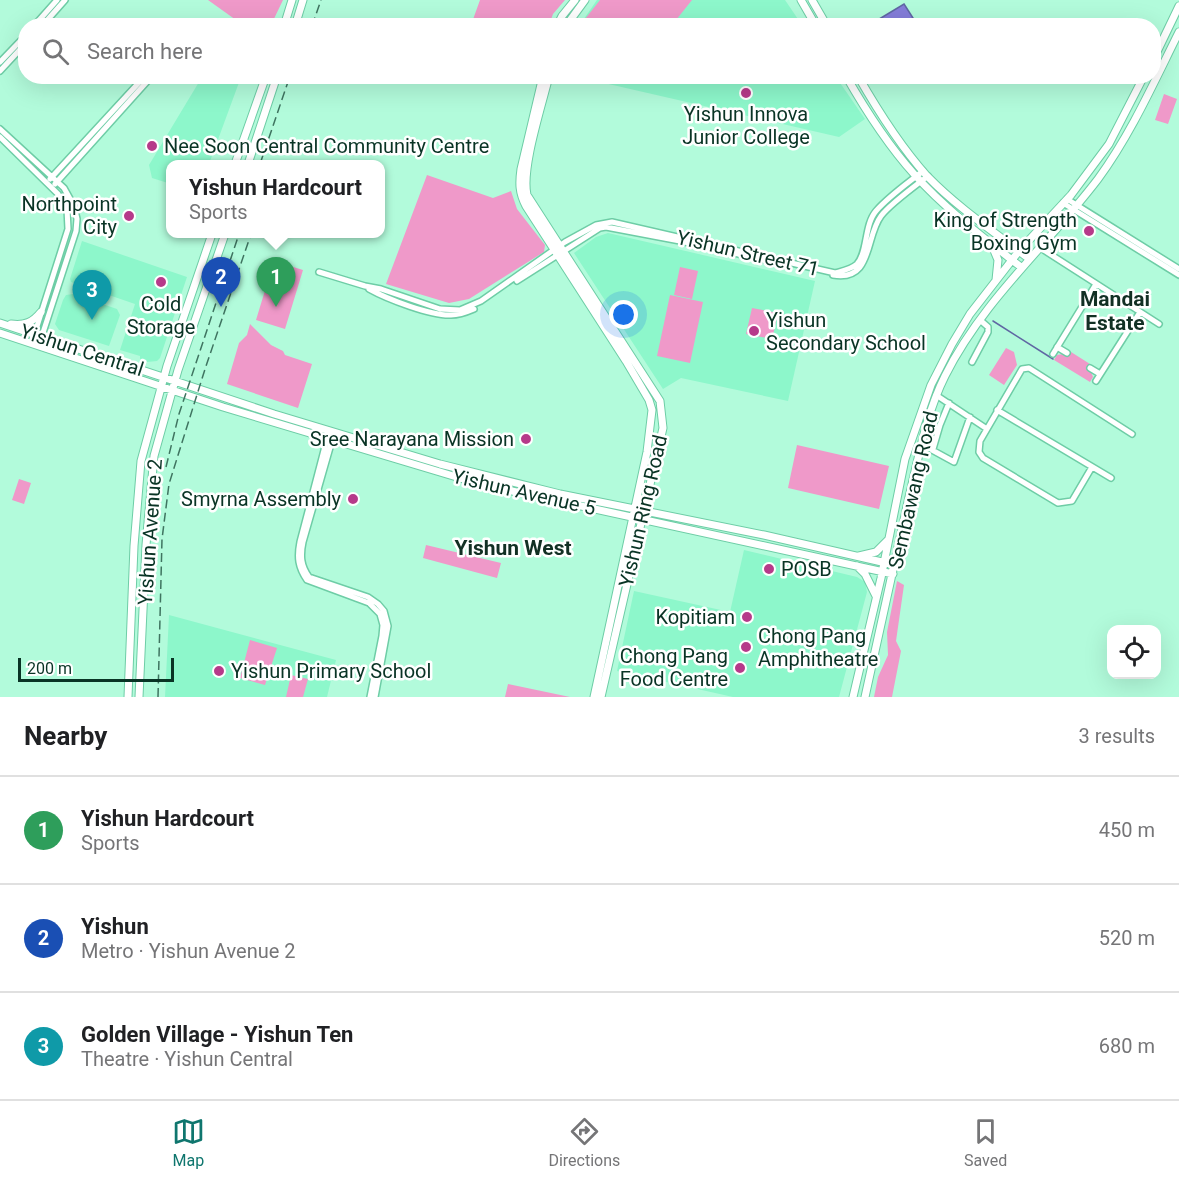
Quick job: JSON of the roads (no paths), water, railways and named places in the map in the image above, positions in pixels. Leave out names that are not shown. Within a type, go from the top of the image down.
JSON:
[{"type":"main road","points":[[286,18],[292,0]]},
{"type":"main road","points":[[297,18],[303,0]]},
{"type":"main road","points":[[561,18],[575,0]]},
{"type":"main road","points":[[572,18],[585,0]]},
{"type":"main road","points":[[801,0],[811,18]]},
{"type":"main road","points":[[812,0],[822,18]]},
{"type":"main road","points":[[1161,43],[1179,6]]},
{"type":"main road","name":"Sembawang Road","points":[[1161,67],[1179,32]]},
{"type":"main road","points":[[237,160],[263,84]]},
{"type":"main road","points":[[250,160],[274,84]]},
{"type":"main road","name":"Yishun Ring Road","points":[[541,84],[522,162],[519,190],[526,206],[559,250],[660,400],[663,428],[601,697]]},
{"type":"main road","name":"Yishun Ring Road","points":[[547,84],[528,163],[526,186],[532,203],[559,250],[649,400],[651,410],[650,435],[594,697]]},
{"type":"main road","points":[[850,84],[869,118],[919,179],[992,246],[1021,267]]},
{"type":"main road","points":[[863,84],[888,125],[926,173],[974,218],[1028,258]]},
{"type":"main road","name":"Sembawang Road","points":[[853,697],[905,459],[931,385],[970,314],[1019,251],[1065,201],[1108,144],[1140,84]]},
{"type":"main road","name":"Sembawang Road","points":[[865,697],[920,447],[936,394],[951,365],[980,320],[1028,258],[1074,208],[1120,147],[1152,84]]},
{"type":"main road","name":"Yishun Avenue 2","points":[[128,697],[141,461],[164,377],[211,238]]},
{"type":"main road","name":"Yishun Avenue 2","points":[[139,697],[152,470],[175,381],[224,238]]},
{"type":"main road","points":[[1008,243],[1026,243]]},
{"type":"main road","points":[[992,246],[998,260],[996,280]]},
{"type":"main road","points":[[0,322],[24,324],[33,320],[41,312]]},
{"type":"main road","name":"Yishun Central","points":[[0,322],[164,377]]},
{"type":"main road","name":"Yishun Central","points":[[0,333],[36,343],[161,387]]},
{"type":"main road","name":"Yishun Avenue 5","points":[[164,377],[480,484],[893,574]]},
{"type":"main road","name":"Yishun Avenue 5","points":[[161,387],[331,435],[560,494],[764,535],[895,565]]},
{"type":"main road","points":[[139,485],[148,481],[152,470]]},
{"type":"main road","points":[[857,557],[876,552],[888,539]]},
{"type":"main road","points":[[855,565],[865,574],[876,596]]},
{"type":"street","points":[[41,18],[57,0]]},
{"type":"street","points":[[49,18],[66,0]]},
{"type":"street","points":[[0,71],[4,61],[18,44]]},
{"type":"street","points":[[4,61],[18,50]]},
{"type":"street","points":[[50,185],[52,177],[138,84]]},
{"type":"street","points":[[50,185],[58,181],[145,84]]},
{"type":"street","points":[[0,129],[58,181],[68,194],[77,219],[76,231],[36,343]]},
{"type":"street","points":[[0,137],[50,185],[65,204],[69,226],[41,312],[38,335]]},
{"type":"street","name":"Yishun Street 71","points":[[559,250],[600,228],[612,227],[839,276],[861,267],[881,216],[926,173]]},
{"type":"street","name":"Yishun Street 71","points":[[559,250],[596,225],[612,222],[835,273],[857,264],[869,222],[876,210],[919,179]]},
{"type":"street","points":[[1065,201],[1179,269]]},
{"type":"street","points":[[1088,216],[1179,275]]},
{"type":"street","points":[[869,222],[877,224]]},
{"type":"street","points":[[1039,247],[1160,324]]},
{"type":"street","points":[[319,272],[365,286],[379,294],[429,312],[445,315],[460,314],[486,301],[559,250]]},
{"type":"street","points":[[1053,354],[1096,284]]},
{"type":"street","points":[[1096,381],[1140,312]]},
{"type":"street","points":[[972,362],[988,332],[987,327],[980,320]]},
{"type":"street","points":[[1057,347],[1067,353]]},
{"type":"street","points":[[1092,467],[1072,501],[1056,502],[983,458],[979,447],[1020,371],[1027,368],[1132,434]]},
{"type":"street","points":[[1090,368],[1100,374]]},
{"type":"street","points":[[936,394],[987,429]]},
{"type":"street","points":[[932,450],[949,403]]},
{"type":"street","points":[[998,410],[1111,478]]},
{"type":"street","points":[[920,447],[932,450],[954,462],[970,417]]},
{"type":"street","points":[[331,435],[303,542],[302,565],[309,577],[368,597],[384,611],[388,626],[372,697]]},
{"type":"waterway","points":[[993,321],[1053,359]]},
{"type":"railway","points":[[315,18],[321,0]]},
{"type":"railway","points":[[261,160],[287,84]]},
{"type":"railway","points":[[166,467],[179,414],[238,238]]},
{"type":"railway","points":[[158,697],[162,539],[169,484],[250,238]]},
{"type":"place","name":"Yishun Innova Junior College","points":[[746,93]]},
{"type":"place","name":"Nee Soon Central Community Centre","points":[[152,146]]},
{"type":"place","name":"Northpoint City","points":[[129,216]]},
{"type":"place","name":"King of Strength Boxing Gym","points":[[1089,231]]},
{"type":"place","name":"Cold Storage","points":[[161,282]]},
{"type":"place","name":"Yishun","points":[[221,307]]},
{"type":"place","name":"Yishun Hardcourt","points":[[276,307]]},
{"type":"place","name":"Golden Village - Yishun Ten","points":[[92,320]]},
{"type":"place","name":"Yishun Secondary School","points":[[754,331]]},
{"type":"place","name":"Sree Narayana Mission","points":[[526,439]]},
{"type":"place","name":"Smyrna Assembly","points":[[353,499]]},
{"type":"place","name":"POSB","points":[[769,569]]},
{"type":"place","name":"Kopitiam","points":[[747,617]]},
{"type":"place","name":"Chong Pang Amphitheatre","points":[[746,647]]},
{"type":"place","name":"Chong Pang Food Centre","points":[[740,668]]},
{"type":"place","name":"Yishun Primary School","points":[[219,671]]},
{"type":"district","name":"Mandai Estate","points":[[1115,311]]},
{"type":"district","name":"Yishun West","points":[[513,548]]}]
